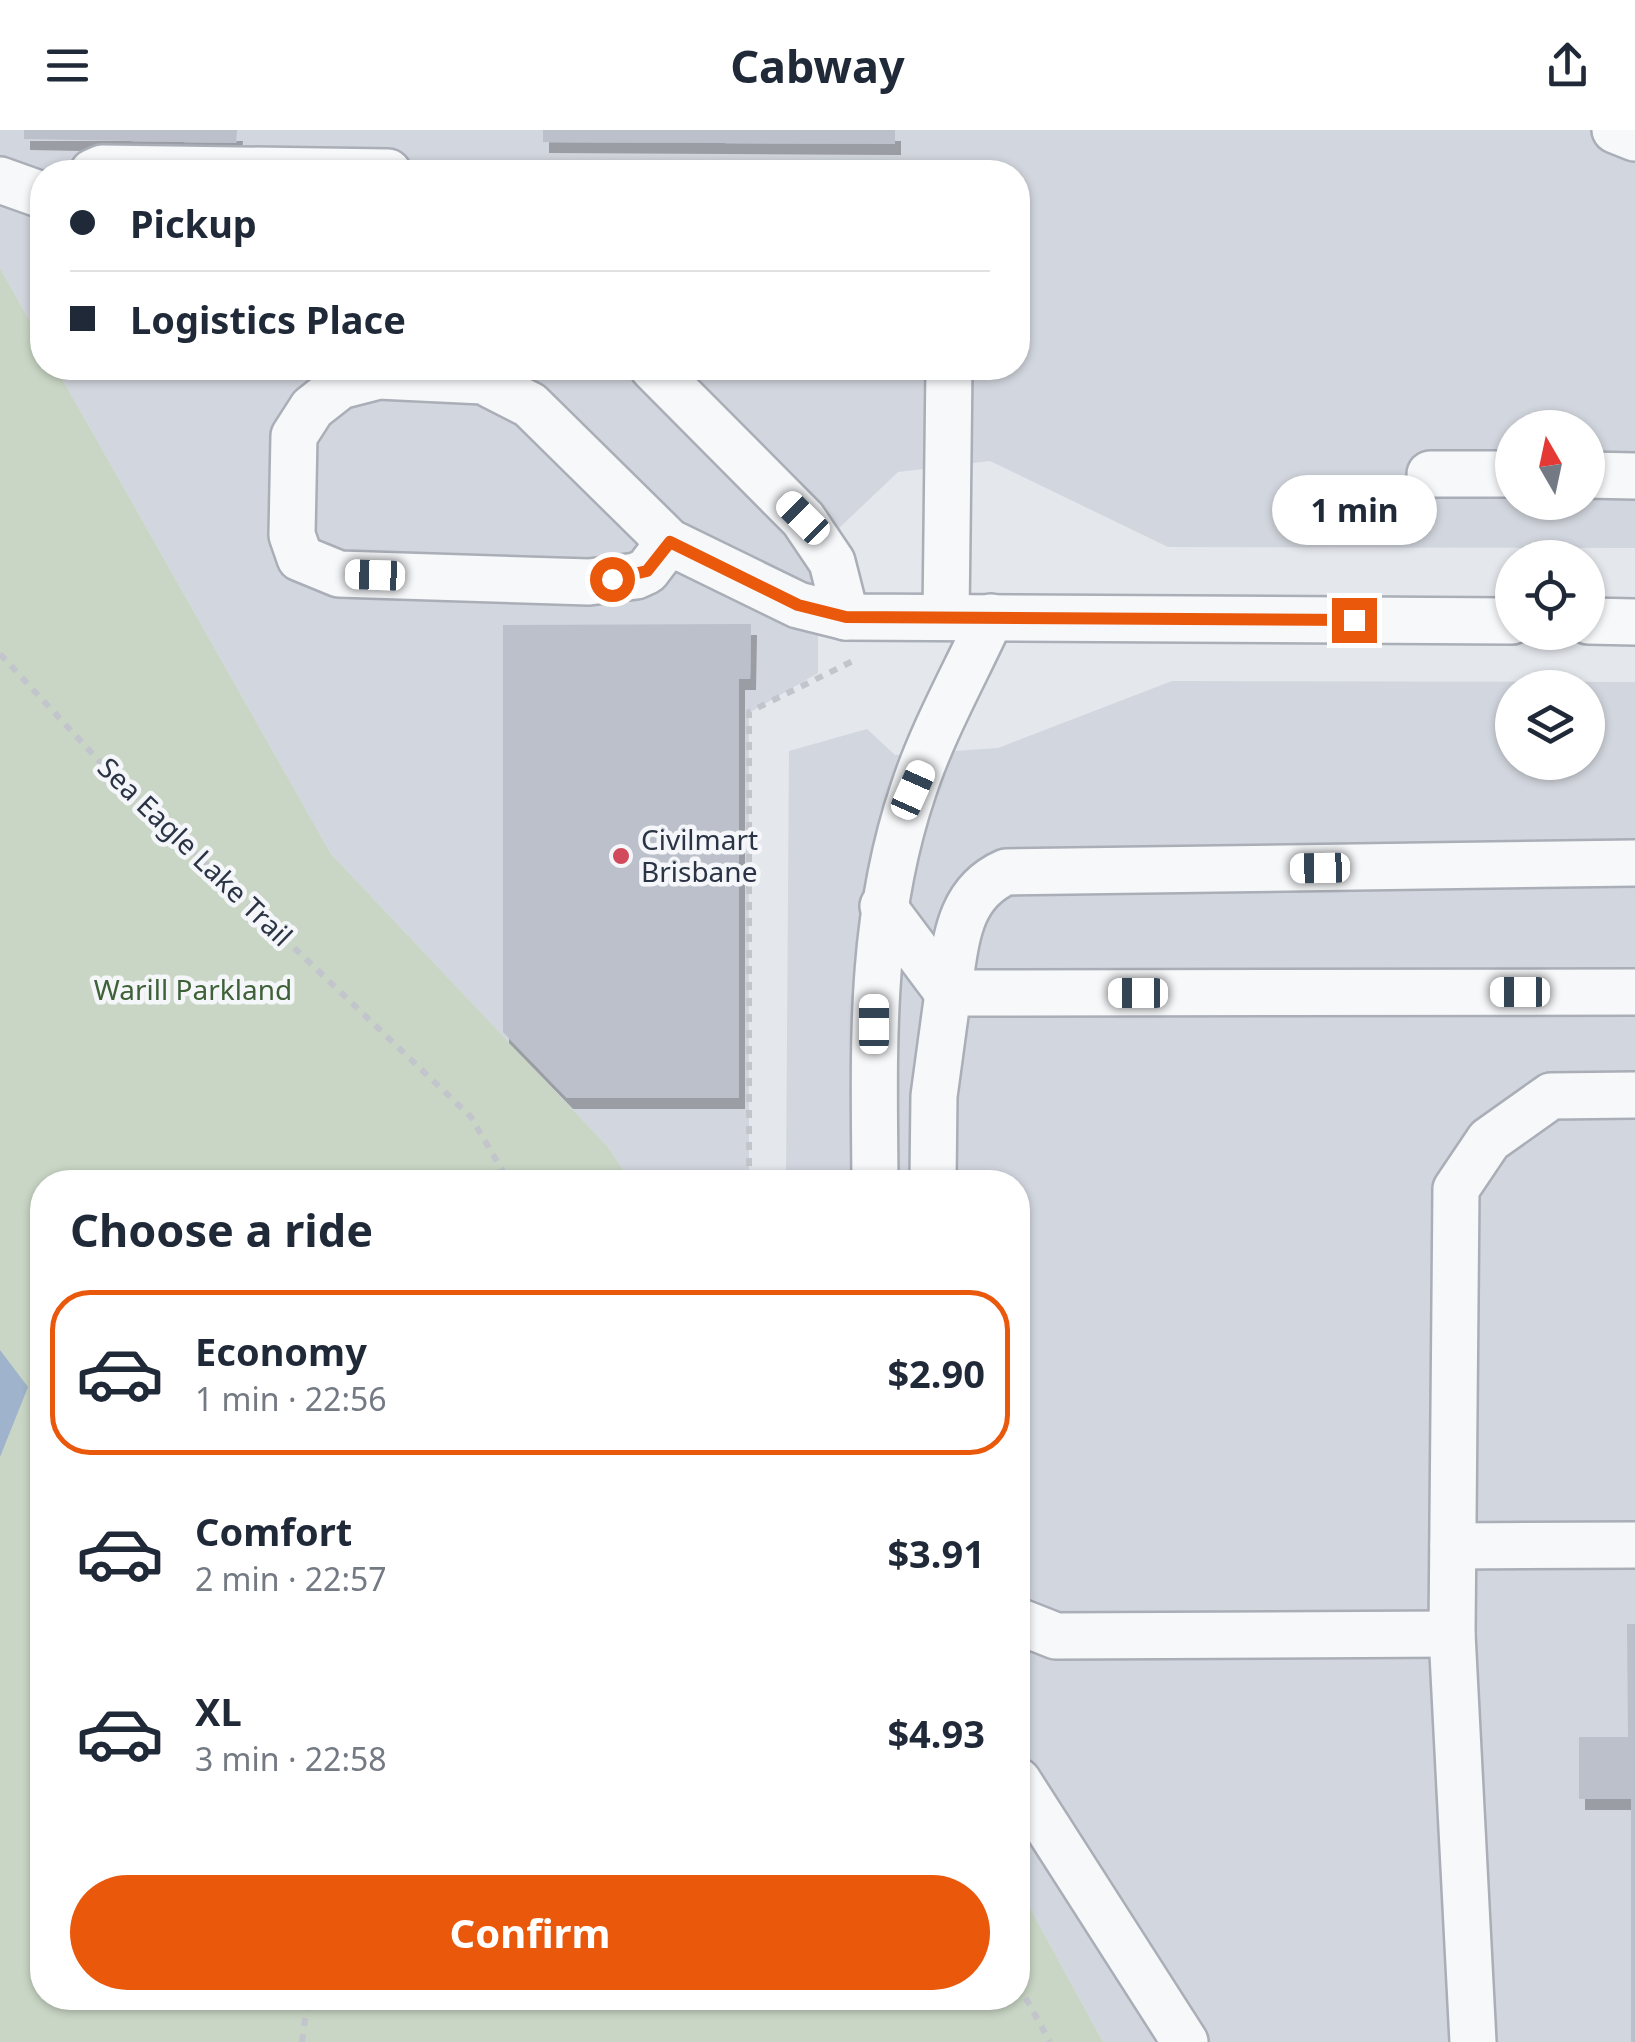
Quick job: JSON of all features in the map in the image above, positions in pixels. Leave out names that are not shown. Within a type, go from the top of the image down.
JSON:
[{"type":"street","points":[[1615,130],[1635,138]]},
{"type":"street","points":[[0,180],[30,191]]},
{"type":"street","points":[[363,380],[340,386],[312,408],[294,436],[296,546],[300,558],[311,566],[339,574],[589,582],[647,571],[670,542]]},
{"type":"street","points":[[462,380],[483,381],[530,405],[670,542],[798,605],[846,617],[1495,621]]},
{"type":"street","points":[[665,380],[803,518],[832,562],[846,617]]},
{"type":"street","points":[[946,616],[949,380]]},
{"type":"street","points":[[1430,474],[1495,474]]},
{"type":"street","points":[[1605,476],[1635,476]]},
{"type":"street","points":[[875,1170],[874,984],[883,906],[913,790],[990,617]]},
{"type":"street","points":[[1605,621],[1635,622]]},
{"type":"street","points":[[933,1170],[934,1096],[961,918],[985,882],[1006,872],[1635,863]]},
{"type":"street","points":[[883,906],[948,993]]},
{"type":"street","points":[[948,993],[1635,992]]},
{"type":"street","points":[[1472,2042],[1452,1634],[1456,1189],[1489,1140],[1550,1096],[1635,1094]]},
{"type":"street","points":[[1453,1546],[1635,1545]]},
{"type":"street","points":[[1030,1626],[1056,1636],[1452,1634]]},
{"type":"street","points":[[1030,1800],[1184,2042]]},
{"type":"path","points":[[749,1170],[749,712],[874,651]]},
{"type":"path","name":"Sea Eagle Lake Trail","points":[[0,654],[102,764],[471,1117],[502,1170]]},
{"type":"path","points":[[1030,2006],[1050,2042]]},
{"type":"path","points":[[302,2042],[306,2010]]},
{"type":"shaded area","points":[[0,130],[1635,130],[1635,548],[1605,548],[1605,540],[1495,540],[1495,548],[1168,547],[990,461],[898,472],[818,548],[818,673],[749,713],[749,1170],[623,1170],[608,1147],[331,854],[63,380],[1030,380],[1030,160],[30,160],[30,322],[0,268]]},
{"type":"shaded area","points":[[1172,681],[1495,682],[1495,780],[1605,780],[1605,682],[1635,682],[1635,2042],[1103,2042],[1030,1908],[1030,1170],[786,1170],[789,751],[867,729],[895,755],[998,748]]},
{"type":"green space","name":"Warill Parkland","points":[[0,268],[30,322],[30,380],[63,380],[331,854],[608,1147],[623,1170],[30,1170],[30,2010],[1030,2010],[1030,1908],[1103,2042],[0,2042]]},
{"type":"water","points":[[0,1350],[28,1387],[0,1457]]},
{"type":"building","points":[[24,130],[237,130],[236,143],[24,139]]},
{"type":"building","points":[[543,130],[895,130],[895,144],[543,142]]},
{"type":"building","name":"Civilmart Brisbane","points":[[751,624],[750,679],[739,679],[739,1098],[567,1098],[503,1032],[503,625]]},
{"type":"building","points":[[1627,1624],[1635,1624],[1635,2042],[1631,2042],[1631,1799],[1579,1799],[1579,1737],[1628,1737]]},
{"type":"place","name":"Civilmart Brisbane","points":[[621,856]]},
{"type":"route","points":[[612,579],[647,571],[670,542],[798,605],[846,617],[1354,620]]}]
